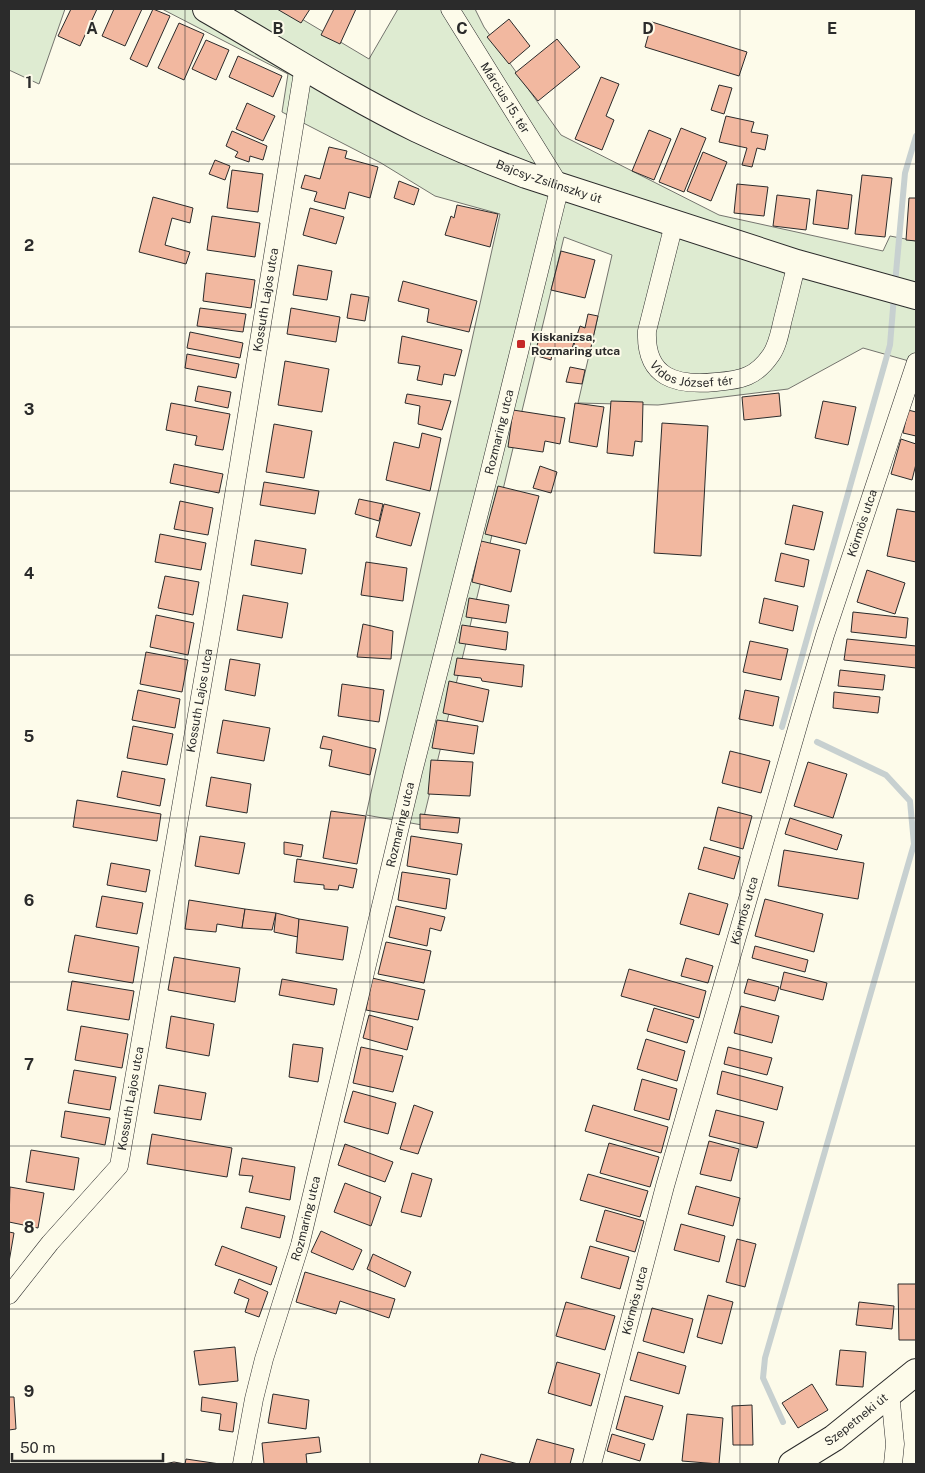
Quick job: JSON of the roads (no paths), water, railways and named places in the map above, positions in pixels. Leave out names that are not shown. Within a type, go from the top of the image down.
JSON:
[{"type":"main road","name":"Bajcsy-Zsilinszky út","points":[[206,9],[416,129],[501,165],[674,224],[797,263],[900,292]]},
{"type":"main road","name":"Szepetneki út","points":[[792,1464],[834,1438],[916,1372]]},
{"type":"street","name":"Március 15. tér","points":[[450,9],[560,186]]},
{"type":"street","name":"Kossuth Lajos utca","points":[[9,1295],[50,1243],[119,1166],[218,596],[304,66]]},
{"type":"street","name":"Rozmaring utca","points":[[242,1464],[254,1399],[264,1359],[300,1245],[410,782],[560,186]]},
{"type":"street","name":"Vidos József tér","points":[[674,224],[646,331],[646,345],[649,356],[656,366],[664,375],[675,381],[699,384],[738,380],[759,369],[772,354],[778,341],[797,263]]},
{"type":"street","name":"Körmös utca","points":[[592,1464],[665,1186],[801,715],[825,634],[916,362]]},
{"type":"street","points":[[890,1393],[895,1444],[893,1464]]},
{"type":"waterway","points":[[895,284],[905,173],[916,136]]},
{"type":"waterway","points":[[782,727],[890,345],[894,296]]},
{"type":"waterway","points":[[783,1422],[763,1378],[765,1358],[914,844],[910,801],[886,775],[817,742]]},
{"type":"place","name":"Kiskanizsa, Rozmaring utca","points":[[521,344]]}]
